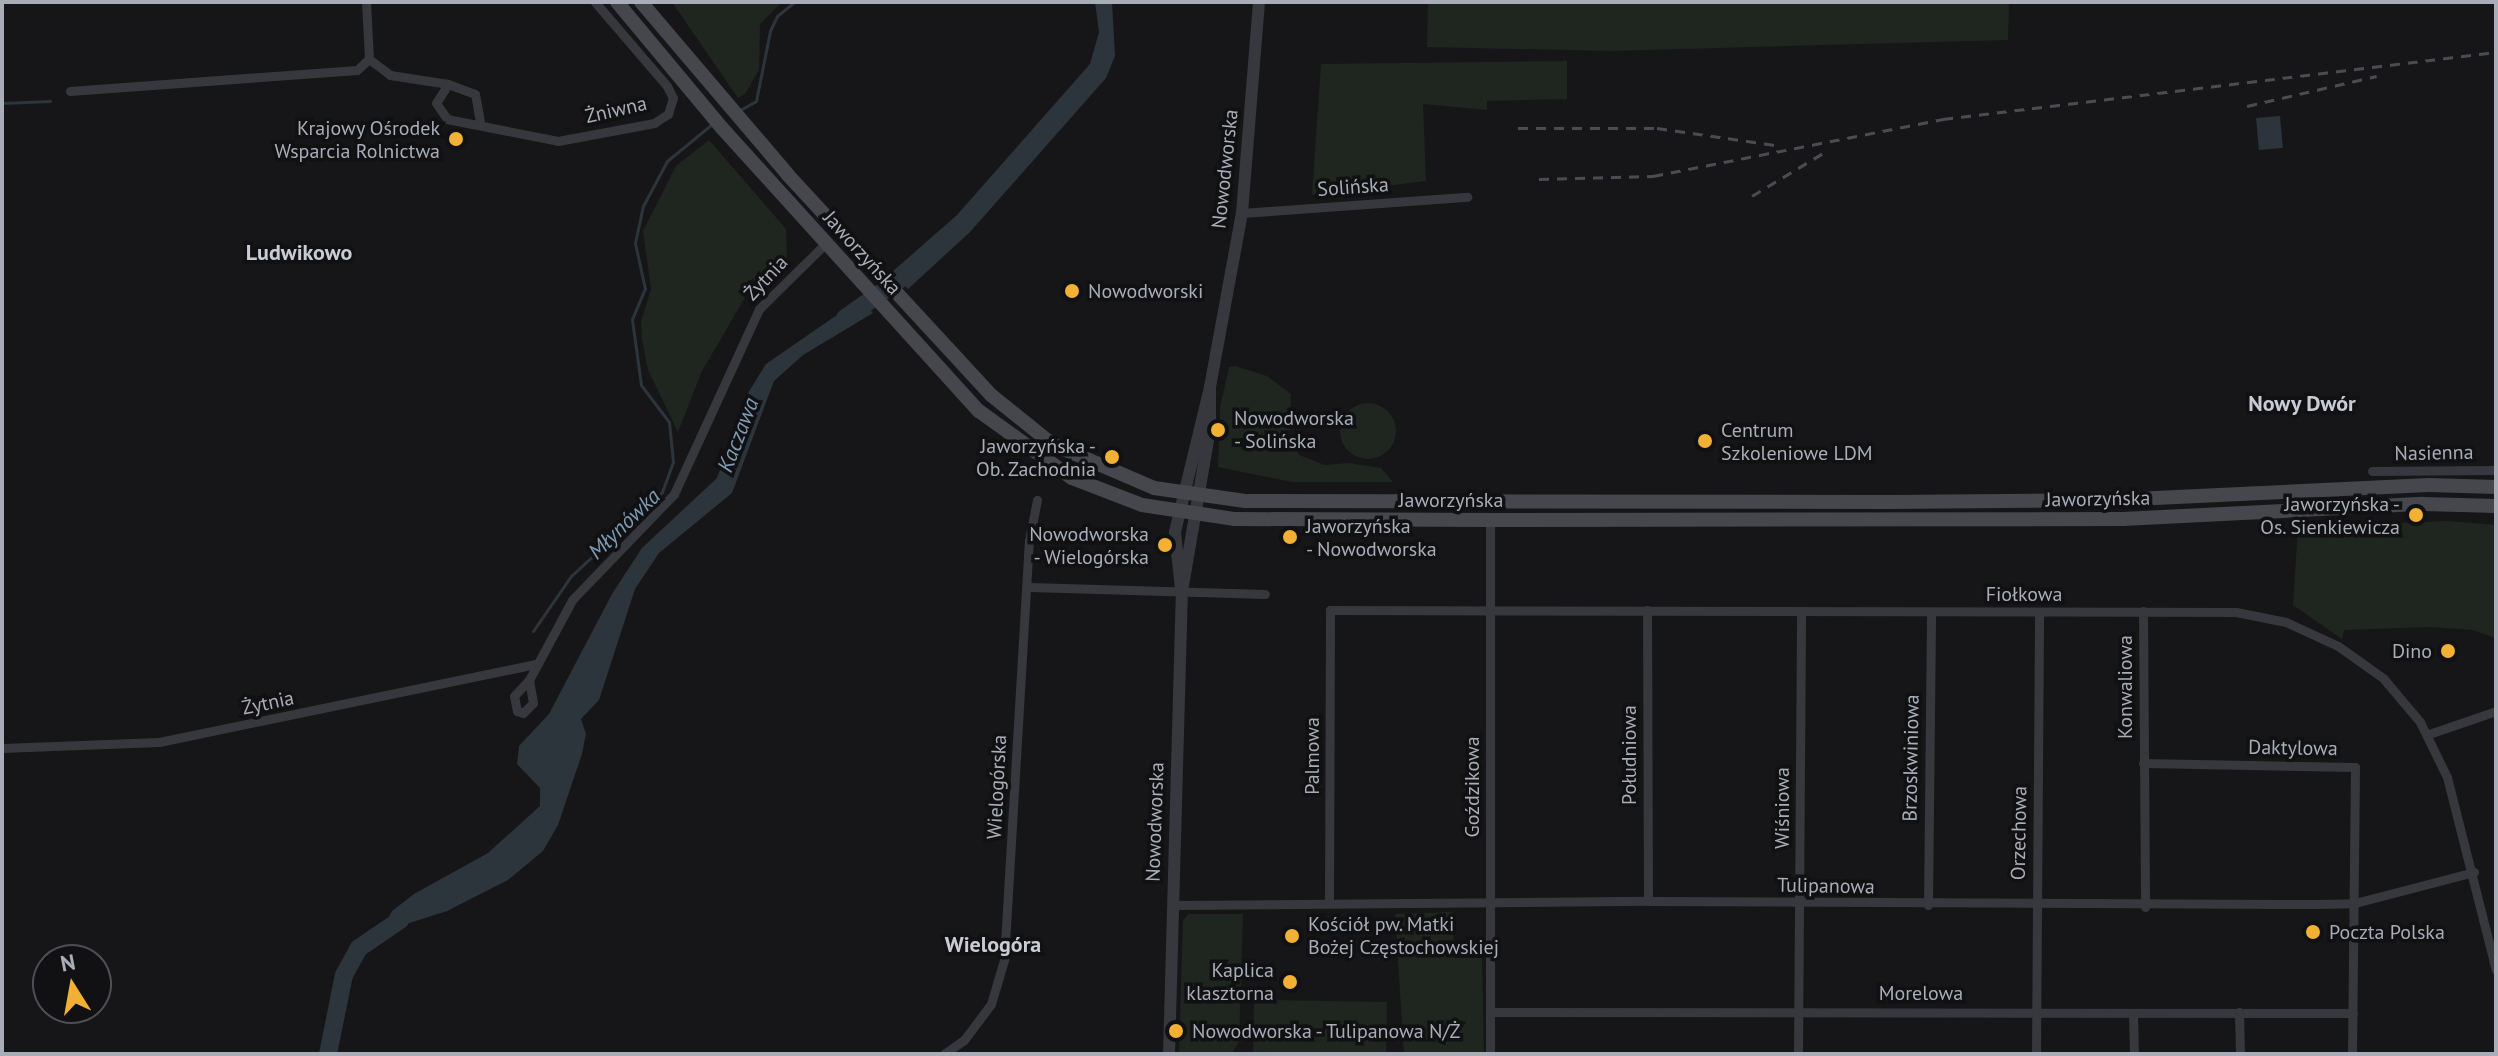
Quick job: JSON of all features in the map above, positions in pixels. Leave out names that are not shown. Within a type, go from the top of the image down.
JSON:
[{"type":"main road","name":"Jaworzyńska","points":[[617,2],[722,128],[979,411],[1036,457],[1106,493],[1178,514],[1197,517],[1490,520],[2123,519],[2423,504],[2496,506]]},
{"type":"main road","name":"Jaworzyńska","points":[[641,2],[740,121],[991,395],[1052,444],[1125,478],[1182,494],[1201,497],[2028,501],[2414,485],[2496,487]]},
{"type":"street","points":[[366,2],[369,59],[390,75],[448,84],[475,94],[480,122]]},
{"type":"street","name":"Żniwna","points":[[448,84],[436,103],[438,113],[460,123],[480,122],[498,133],[558,141],[654,123],[668,114],[673,98],[667,86],[595,2]]},
{"type":"street","name":"Nowodworska","points":[[1182,591],[1176,572],[1178,514],[1210,387],[1242,213],[1259,2]]},
{"type":"street","points":[[70,91],[357,70],[369,59]]},
{"type":"street","name":"Solińska","points":[[1242,213],[1467,197]]},
{"type":"street","name":"Żytnia","points":[[529,680],[572,600],[674,494],[759,309],[826,243]]},
{"type":"street","name":"Nowodworska","points":[[1169,1054],[1182,591],[1201,497],[1210,429],[1210,387]]},
{"type":"street","name":"Nasienna","points":[[2372,471],[2496,470]]},
{"type":"street","name":"Wielogórska","points":[[944,1054],[964,1040],[991,1004],[1004,960],[1030,587],[1029,541],[1037,500]]},
{"type":"street","name":"Goździkowa","points":[[1490,520],[1490,1054]]},
{"type":"street","points":[[1030,587],[1265,594]]},
{"type":"street","name":"Fiołkowa","points":[[1330,610],[2236,612],[2311,632],[2383,678],[2429,734],[2447,777],[2474,872],[2496,970]]},
{"type":"street","name":"Palmowa","points":[[1329,903],[1330,610]]},
{"type":"street","name":"Południowa","points":[[1647,610],[1648,901]]},
{"type":"street","name":"Wiśniowa","points":[[1798,1054],[1801,611]]},
{"type":"street","name":"Konwaliowa","points":[[2143,611],[2145,907]]},
{"type":"street","name":"Brzoskwiniowa","points":[[1928,905],[1931,612]]},
{"type":"street","name":"Orzechowa","points":[[2036,1054],[2039,612]]},
{"type":"street","name":"Żytnia","points":[[2,748],[159,742],[537,664]]},
{"type":"street","points":[[2429,734],[2496,711]]},
{"type":"street","name":"Daktylowa","points":[[2143,763],[2355,767],[2355,903]]},
{"type":"street","name":"Tulipanowa","points":[[1173,905],[1648,901],[2145,907],[2355,903],[2474,872]]},
{"type":"street","points":[[2352,1054],[2355,903]]},
{"type":"street","name":"Morelowa","points":[[1490,1012],[2353,1013]]},
{"type":"street","points":[[2239,1012],[2240,1054]]},
{"type":"street","points":[[2133,1013],[2134,1054]]},
{"type":"shaded area","points":[[672,2],[782,2],[760,24],[759,70],[745,94],[738,98]]},
{"type":"shaded area","points":[[1428,2],[2009,2],[2008,40],[1610,51],[1427,47]]},
{"type":"shaded area","points":[[1567,61],[1567,99],[1487,101],[1487,110],[1423,104],[1426,181],[1312,195],[1321,64]]},
{"type":"shaded area","points":[[709,140],[786,229],[787,257],[747,294],[702,371],[678,432],[648,370],[642,340],[641,322],[651,289],[643,231],[676,166]]},
{"type":"shaded area","points":[[1229,367],[1267,376],[1291,394],[1289,436],[1299,455],[1325,465],[1348,463],[1381,468],[1393,482],[1292,482],[1218,467],[1220,407]]},
{"type":"shaded area","points":[[1368,403],[1388,411],[1396,431],[1388,451],[1368,459],[1348,451],[1340,431],[1348,411]]},
{"type":"shaded area","points":[[2448,521],[2496,525],[2496,638],[2472,630],[2430,627],[2344,630],[2342,639],[2293,605],[2298,527]]},
{"type":"shaded area","points":[[1452,912],[1455,958],[1482,958],[1484,1054],[1404,1054],[1395,914]]},
{"type":"shaded area","points":[[1189,914],[1243,914],[1239,1041],[1232,1054],[1179,1054],[1183,920]]},
{"type":"shaded area","points":[[1254,1000],[1387,1002],[1386,1054],[1253,1052]]},
{"type":"water","points":[[1095,2],[1112,2],[1115,56],[1106,78],[970,232],[908,289],[892,272],[957,215],[1090,64],[1099,32]]},
{"type":"water","points":[[2280,116],[2283,148],[2259,150],[2256,118]]},
{"type":"water","points":[[860,299],[873,313],[803,355],[774,381],[732,493],[659,553],[635,589],[599,700],[581,719],[586,734],[582,754],[558,825],[543,851],[508,880],[447,911],[381,932],[392,911],[414,894],[488,853],[540,806],[540,788],[517,764],[519,746],[549,714],[612,594],[642,548],[717,478],[748,393],[766,364]]},
{"type":"waterway","name":"Młynówka","points":[[740,110],[756,101],[770,31],[777,16],[794,2]]},
{"type":"waterway","points":[[2,103],[50,101]]},
{"type":"waterway","name":"Młynówka","points":[[533,631],[571,576],[662,492],[673,462],[669,422],[641,385],[632,319],[645,289],[635,243],[643,206],[667,161],[712,124]]},
{"type":"waterway","name":"Kaczawa","points":[[845,318],[919,266]]},
{"type":"waterway","name":"Kaczawa","points":[[328,1054],[344,975],[359,948],[400,920]]},
{"type":"railway","points":[[1539,179],[1653,176],[1943,119],[2496,52]]},
{"type":"railway","points":[[2247,106],[2377,76]]},
{"type":"railway","points":[[1518,128],[1657,128],[1782,146]]},
{"type":"railway","points":[[1752,196],[1825,152]]},
{"type":"place","name":"Krajowy Ośrodek Wsparcia Rolnictwa","points":[[456,139]]},
{"type":"place","name":"Nowodworski","points":[[1072,291]]},
{"type":"place","name":"Nowodworska - Solińska","points":[[1218,430]]},
{"type":"place","name":"Centrum Szkoleniowe LDM","points":[[1705,441]]},
{"type":"place","name":"Jaworzyńska - Ob. Zachodnia","points":[[1112,457]]},
{"type":"place","name":"Jaworzyńska - Os. Sienkiewicza","points":[[2416,515]]},
{"type":"place","name":"Jaworzyńska - Nowodworska","points":[[1290,537]]},
{"type":"place","name":"Nowodworska - Wielogórska","points":[[1165,545]]},
{"type":"place","name":"Dino","points":[[2448,651]]},
{"type":"place","name":"Poczta Polska","points":[[2313,932]]},
{"type":"place","name":"Kościół pw. Matki Bożej Częstochowskiej","points":[[1292,936]]},
{"type":"place","name":"Kaplica klasztorna","points":[[1290,982]]},
{"type":"place","name":"Nowodworska - Tulipanowa N/Ż","points":[[1176,1031]]},
{"type":"district","name":"Ludwikowo","points":[[299,253]]},
{"type":"district","name":"Nowy Dwór","points":[[2302,404]]},
{"type":"district","name":"Wielogóra","points":[[993,945]]}]
